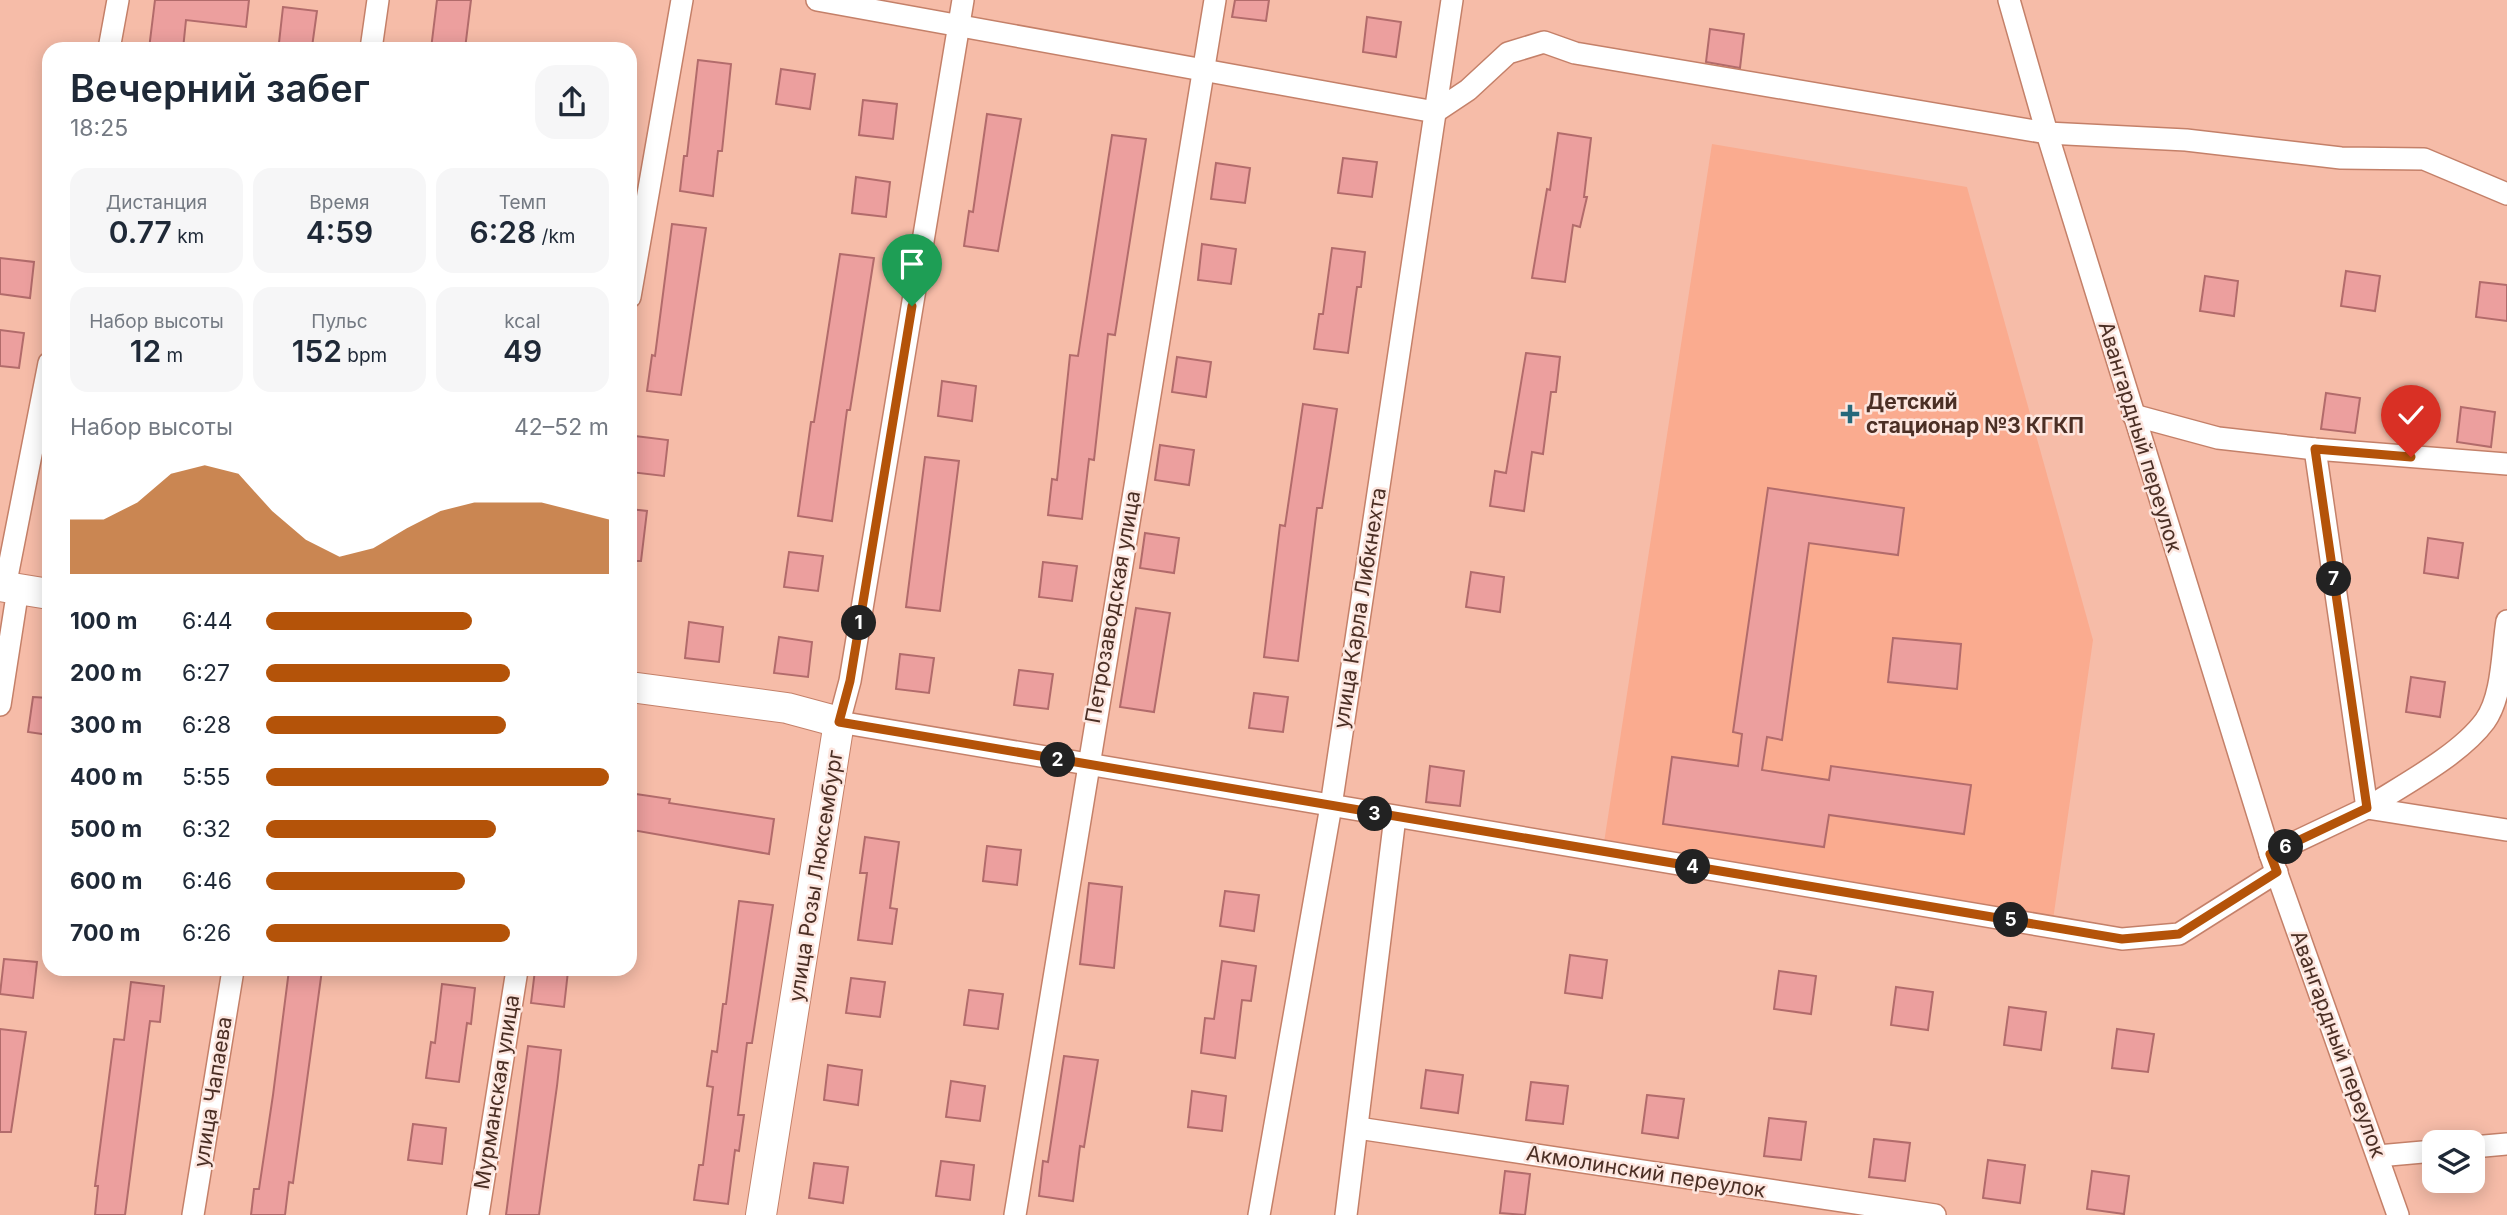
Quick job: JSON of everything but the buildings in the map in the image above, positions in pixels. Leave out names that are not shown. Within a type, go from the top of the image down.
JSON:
[{"type":"main road","points":[[8,587],[42,593]]},
{"type":"main road","points":[[637,688],[786,708],[839,722]]},
{"type":"main road","name":"улица Розы Люксембург","points":[[761,1215],[839,722]]},
{"type":"street","points":[[110,42],[118,0]]},
{"type":"street","points":[[372,42],[378,0]]},
{"type":"street","points":[[637,257],[682,0]]},
{"type":"street","points":[[817,0],[1435,112],[1468,90],[1508,53],[1544,42],[1575,53],[2047,133],[2186,140],[2341,158],[2424,159],[2507,194]]},
{"type":"street","name":"улица Розы Люксембург","points":[[839,722],[850,681],[963,0]]},
{"type":"street","name":"Петрозаводская улица","points":[[1015,1215],[1086,765],[1215,0]]},
{"type":"street","name":"улица Карла Либкнехта","points":[[1259,1215],[1331,806],[1452,0]]},
{"type":"street","name":"Авангардный переулок","points":[[2009,0],[2133,415],[2273,863],[2398,1215]]},
{"type":"street","points":[[0,705],[8,587],[42,401]]},
{"type":"street","points":[[2133,415],[2218,438],[2315,449],[2507,464]]},
{"type":"street","points":[[2315,449],[2367,808]]},
{"type":"street","points":[[839,722],[2122,939],[2179,934],[2273,863],[2367,808],[2459,746],[2485,721],[2494,699],[2507,621]]},
{"type":"street","points":[[2367,808],[2506,830]]},
{"type":"street","points":[[1346,1215],[1395,817]]},
{"type":"street","name":"улица Чапаева","points":[[193,1215],[232,976]]},
{"type":"street","name":"Мурманская улица","points":[[478,1215],[516,976]]},
{"type":"street","name":"Акмолинский переулок","points":[[1358,1128],[1935,1215]]},
{"type":"street","points":[[2485,1146],[2507,1144]]},
{"type":"street","points":[[2378,1156],[2422,1152]]},
{"type":"shaded area","name":"Детский стационар №3 КГКП","points":[[1712,144],[1967,187],[2093,640],[2053,920],[1603,849]]},
{"type":"place","name":"Детский стационар №3 КГКП","points":[[1850,414]]},
{"type":"route","points":[[912,306],[850,681],[839,722],[2122,939],[2179,934],[2277,872],[2270,854],[2367,808],[2315,449],[2411,457]]}]
